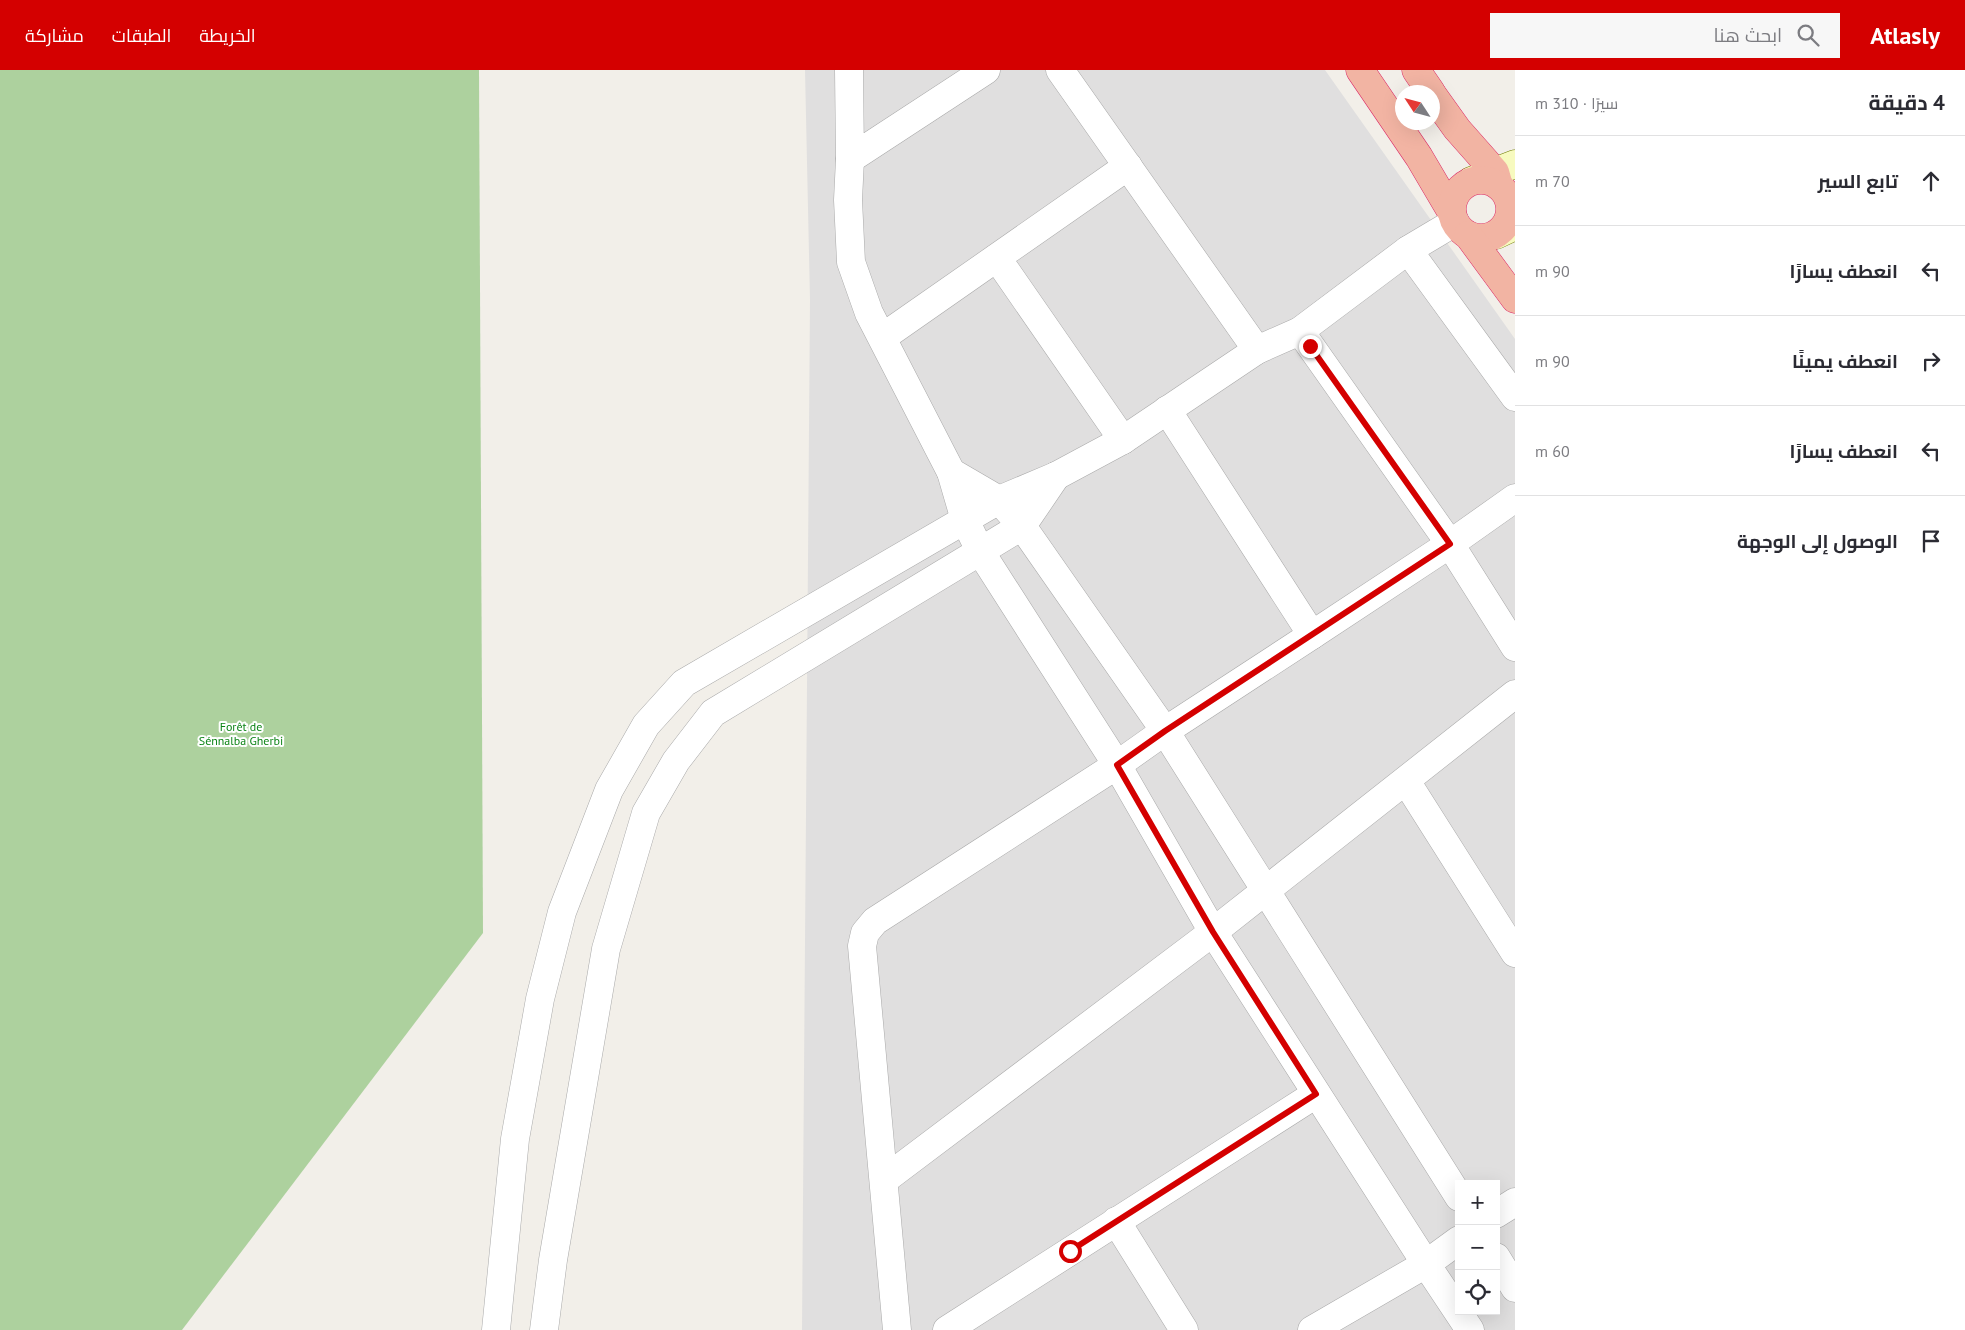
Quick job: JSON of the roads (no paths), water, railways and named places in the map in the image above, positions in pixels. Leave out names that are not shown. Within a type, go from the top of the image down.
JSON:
[{"type":"highway","points":[[1360,70],[1419,157],[1458,224],[1515,300]]},
{"type":"highway","points":[[1416,70],[1426,85]]},
{"type":"highway","points":[[1440,105],[1456,128],[1495,176],[1510,202],[1509,222],[1477,239],[1458,224],[1453,203],[1456,194],[1462,186],[1495,176]]},
{"type":"street","points":[[850,70],[848,200],[851,262],[869,313],[951,472],[965,520],[980,551],[1117,765],[1213,932],[1470,1330]]},
{"type":"street","points":[[850,159],[986,70]]},
{"type":"street","points":[[1060,70],[1257,350]]},
{"type":"street","points":[[883,337],[1128,166]]},
{"type":"street","points":[[496,1330],[515,1139],[540,999],[562,912],[609,790],[646,725],[684,683],[999,500],[1056,476],[1123,440],[1257,350],[1300,330],[1408,250],[1458,224]]},
{"type":"street","points":[[1408,250],[1515,397]]},
{"type":"street","points":[[996,258],[1123,440]]},
{"type":"street","points":[[1300,330],[1450,544],[1515,647]]},
{"type":"street","points":[[1167,410],[1312,635]]},
{"type":"street","points":[[951,472],[999,500],[1022,526],[1165,731],[1455,1191]]},
{"type":"street","points":[[544,1330],[553,1260],[606,949],[646,813],[676,761],[713,712],[1022,526],[1056,476]]},
{"type":"street","points":[[897,1330],[862,946],[865,933],[875,921],[1117,765],[1165,731],[1450,544],[1515,498]]},
{"type":"street","points":[[884,1180],[1213,932],[1265,889],[1406,781],[1515,694]]},
{"type":"street","points":[[1406,781],[1515,953]]},
{"type":"street","points":[[947,1330],[1316,1094]]},
{"type":"street","points":[[1500,1211],[1515,1202]]},
{"type":"street","points":[[1116,1221],[1184,1330]]},
{"type":"street","points":[[1312,1330],[1426,1264],[1455,1243]]},
{"type":"street","points":[[1500,1264],[1515,1288]]},
{"type":"park label","name":"Forêt de Sénnalba Gherbi","points":[[241,734]]}]
